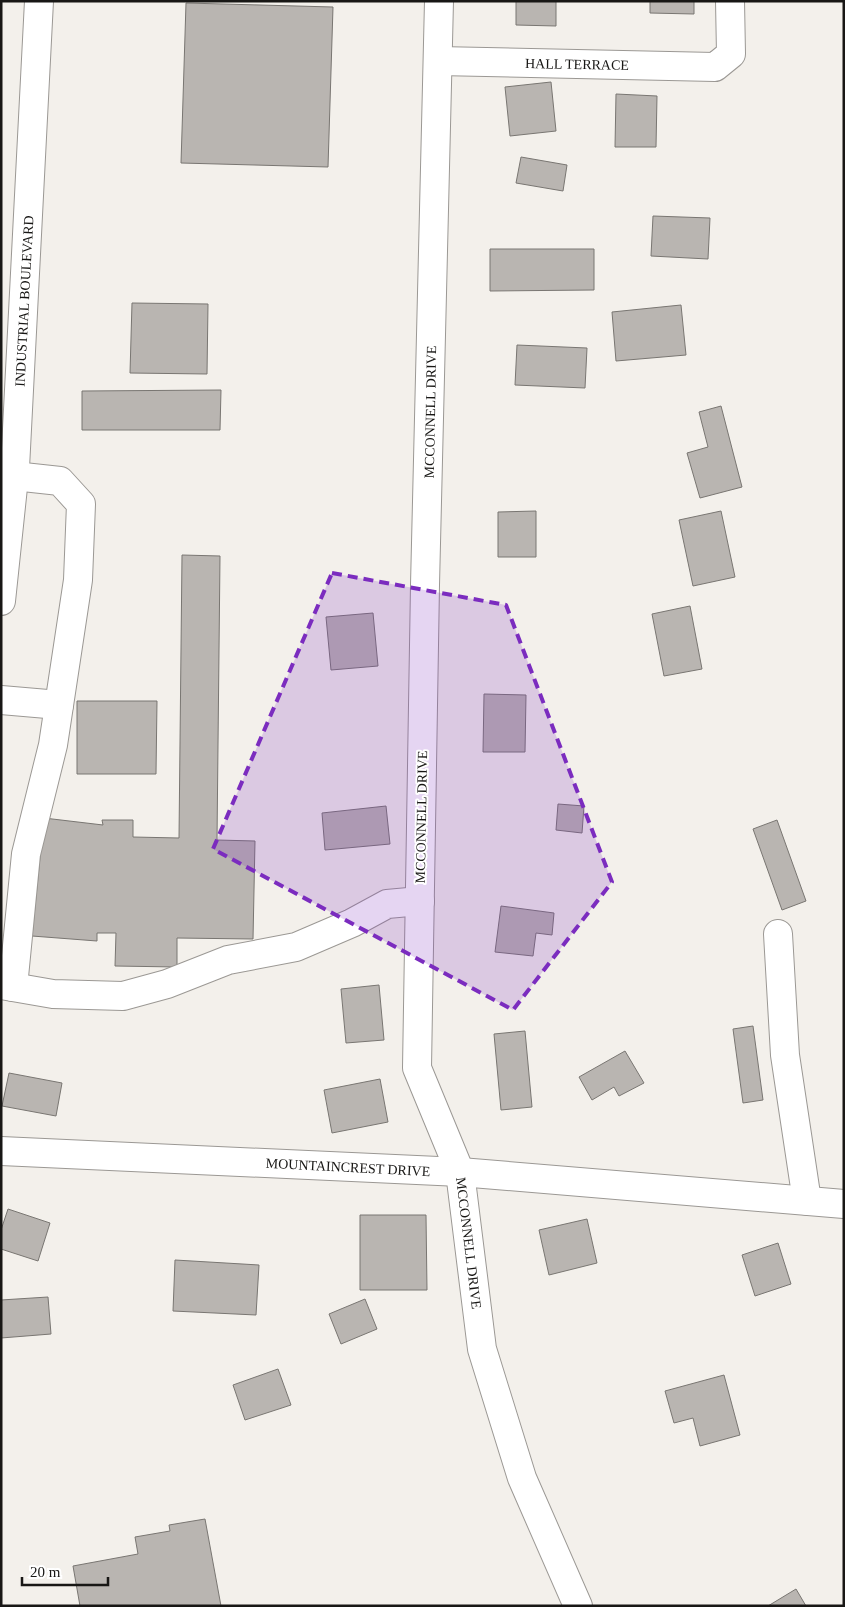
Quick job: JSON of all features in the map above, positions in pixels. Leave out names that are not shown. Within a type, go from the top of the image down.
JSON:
[{"type":"street","name":"INDUSTRIAL BOULEVARD","points":[[1,601],[14,476],[39,1]]},
{"type":"street","name":"MCCONNELL DRIVE","points":[[439,1],[424,585],[417,1068],[460,1172],[482,1349],[522,1478],[578,1606]]},
{"type":"street","name":"HALL TERRACE","points":[[438,61],[715,67],[731,54],[730,1]]},
{"type":"street","points":[[14,476],[60,481],[82,504],[78,580],[53,745],[26,854],[7,986],[53,994],[123,996],[167,984],[228,960],[296,947],[352,923],[387,904],[420,901]]},
{"type":"street","points":[[1,700],[59,705]]},
{"type":"street","points":[[778,934],[785,1055],[807,1201]]},
{"type":"street","name":"MOUNTAINCREST DRIVE","points":[[1,1151],[460,1172],[844,1204]]},
{"type":"highlighted area","points":[[332,573],[506,605],[612,882],[513,1010],[213,849]]},
{"type":"building","points":[[516,1],[556,1],[556,26],[516,25]]},
{"type":"building","points":[[650,1],[694,1],[694,14],[650,13]]},
{"type":"building","points":[[186,3],[333,7],[328,167],[181,163]]},
{"type":"building","points":[[551,82],[556,131],[510,136],[505,87]]},
{"type":"building","points":[[616,94],[657,96],[656,147],[615,147]]},
{"type":"building","points":[[521,157],[567,165],[563,191],[516,183]]},
{"type":"building","points":[[653,216],[710,218],[708,259],[651,256]]},
{"type":"building","points":[[490,249],[594,249],[594,290],[490,291]]},
{"type":"building","points":[[132,303],[208,304],[207,374],[130,373]]},
{"type":"building","points":[[681,305],[686,355],[616,361],[612,312]]},
{"type":"building","points":[[517,345],[587,348],[585,388],[515,385]]},
{"type":"building","points":[[221,390],[220,430],[82,430],[82,391]]},
{"type":"building","points":[[721,406],[742,487],[700,498],[687,453],[708,447],[699,412]]},
{"type":"building","points":[[536,511],[536,557],[498,557],[498,512]]},
{"type":"building","points":[[721,511],[735,577],[693,586],[679,520]]},
{"type":"building","points":[[182,555],[220,556],[217,840],[255,841],[253,939],[177,938],[177,967],[115,966],[116,933],[97,933],[97,941],[32,936],[44,818],[103,825],[102,820],[133,820],[133,837],[179,838]]},
{"type":"building","points":[[690,606],[702,669],[664,676],[652,614]]},
{"type":"building","points":[[373,613],[378,666],[331,670],[326,617]]},
{"type":"building","points":[[484,694],[526,695],[525,752],[483,752]]},
{"type":"building","points":[[77,701],[157,701],[156,774],[77,774]]},
{"type":"building","points":[[558,804],[584,806],[582,833],[556,830]]},
{"type":"building","points":[[386,806],[390,844],[325,850],[322,813]]},
{"type":"building","points":[[777,820],[806,901],[782,910],[753,829]]},
{"type":"building","points":[[501,906],[554,913],[552,935],[536,933],[533,956],[495,952]]},
{"type":"building","points":[[379,985],[384,1040],[346,1043],[341,989]]},
{"type":"building","points":[[753,1026],[763,1100],[743,1103],[733,1029]]},
{"type":"building","points":[[525,1031],[532,1107],[501,1110],[494,1034]]},
{"type":"building","points":[[625,1051],[644,1083],[619,1096],[614,1087],[592,1100],[579,1077]]},
{"type":"building","points":[[9,1073],[62,1083],[56,1116],[2,1106]]},
{"type":"building","points":[[380,1079],[388,1122],[332,1133],[324,1090]]},
{"type":"building","points":[[8,1209],[50,1223],[38,1261],[1,1249],[1,1230]]},
{"type":"building","points":[[360,1215],[426,1215],[427,1290],[360,1290]]},
{"type":"building","points":[[587,1219],[597,1263],[549,1275],[539,1230]]},
{"type":"building","points":[[778,1243],[791,1284],[755,1296],[742,1255]]},
{"type":"building","points":[[175,1260],[259,1265],[256,1315],[173,1311]]},
{"type":"building","points":[[48,1297],[51,1334],[1,1338],[1,1300]]},
{"type":"building","points":[[365,1299],[377,1329],[341,1344],[329,1314]]},
{"type":"building","points":[[278,1369],[291,1405],[245,1420],[233,1385]]},
{"type":"building","points":[[724,1375],[740,1435],[700,1446],[693,1418],[674,1423],[665,1391]]},
{"type":"building","points":[[205,1519],[221,1606],[80,1606],[73,1566],[138,1554],[135,1537],[170,1531],[169,1525]]},
{"type":"building","points":[[796,1589],[806,1606],[768,1606]]}]
